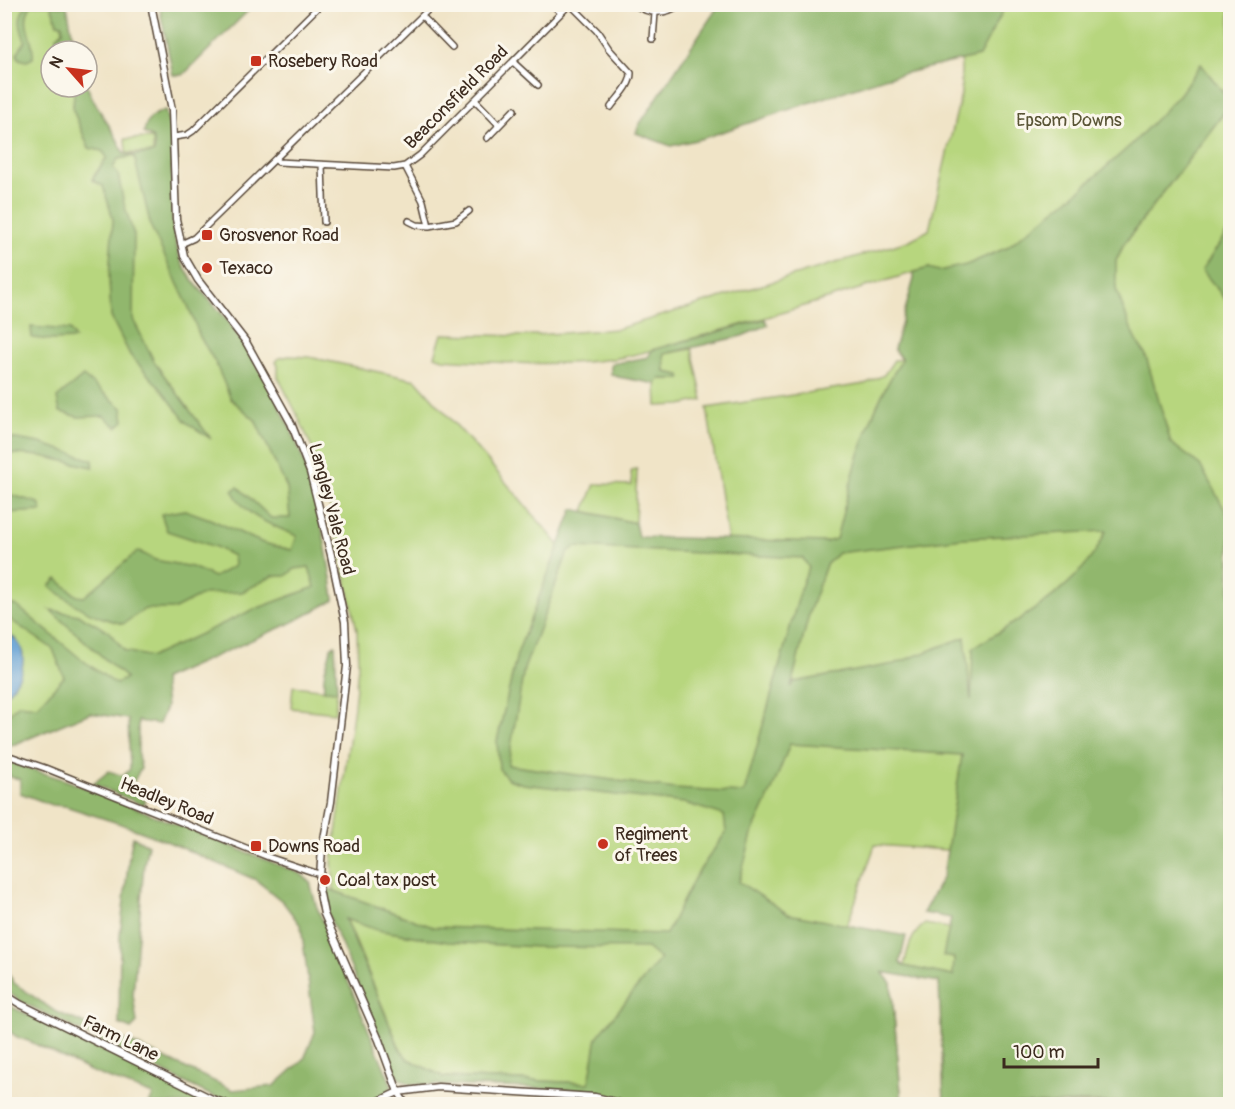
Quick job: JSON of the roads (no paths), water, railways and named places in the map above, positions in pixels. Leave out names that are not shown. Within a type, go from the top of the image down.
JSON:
[{"type":"street","name":"Langley Vale Road","points":[[151,4],[168,88],[174,137],[176,219],[180,244],[198,280],[246,342],[291,423],[310,472],[345,622],[347,666],[332,791],[319,874]]},
{"type":"street","points":[[174,137],[187,135],[193,130],[321,4]]},
{"type":"street","points":[[180,244],[194,238],[434,4]]},
{"type":"street","points":[[552,4],[561,13]]},
{"type":"street","points":[[570,4],[597,31],[609,49],[631,73],[627,86],[611,107]]},
{"type":"street","name":"Beaconsfield Road","points":[[275,159],[278,162],[322,165],[384,168],[405,166],[420,155],[570,4]]},
{"type":"street","points":[[634,4],[655,13],[670,11],[681,4]]},
{"type":"street","points":[[653,39],[655,13]]},
{"type":"street","points":[[422,16],[452,47]]},
{"type":"street","points":[[513,62],[538,86]]},
{"type":"street","points":[[475,100],[499,125]]},
{"type":"street","points":[[487,138],[513,110]]},
{"type":"street","points":[[322,165],[324,222]]},
{"type":"street","points":[[405,166],[423,201],[429,226]]},
{"type":"street","points":[[409,221],[417,225],[429,226],[456,221],[469,211]]},
{"type":"street","name":"Headley Road","points":[[4,754],[45,768],[271,858],[319,874]]},
{"type":"street","points":[[319,874],[319,889],[324,914],[379,1040],[398,1092],[406,1104]]},
{"type":"street","name":"Farm Lane","points":[[4,994],[212,1100],[226,1104]]},
{"type":"street","points":[[373,1104],[398,1092],[438,1088],[493,1089],[595,1097],[624,1104]]},
{"type":"water","points":[[5,632],[20,645],[23,662],[17,680],[5,695]]},
{"type":"place","name":"Rosebery Road","points":[[256,61]]},
{"type":"place","name":"Grosvenor Road","points":[[207,235]]},
{"type":"place","name":"Texaco","points":[[207,268]]},
{"type":"place","name":"Regiment of Trees","points":[[603,844]]},
{"type":"place","name":"Downs Road","points":[[256,846]]},
{"type":"place","name":"Coal tax post","points":[[325,880]]},
{"type":"park label","name":"Epsom Downs","points":[[1069,120]]}]
